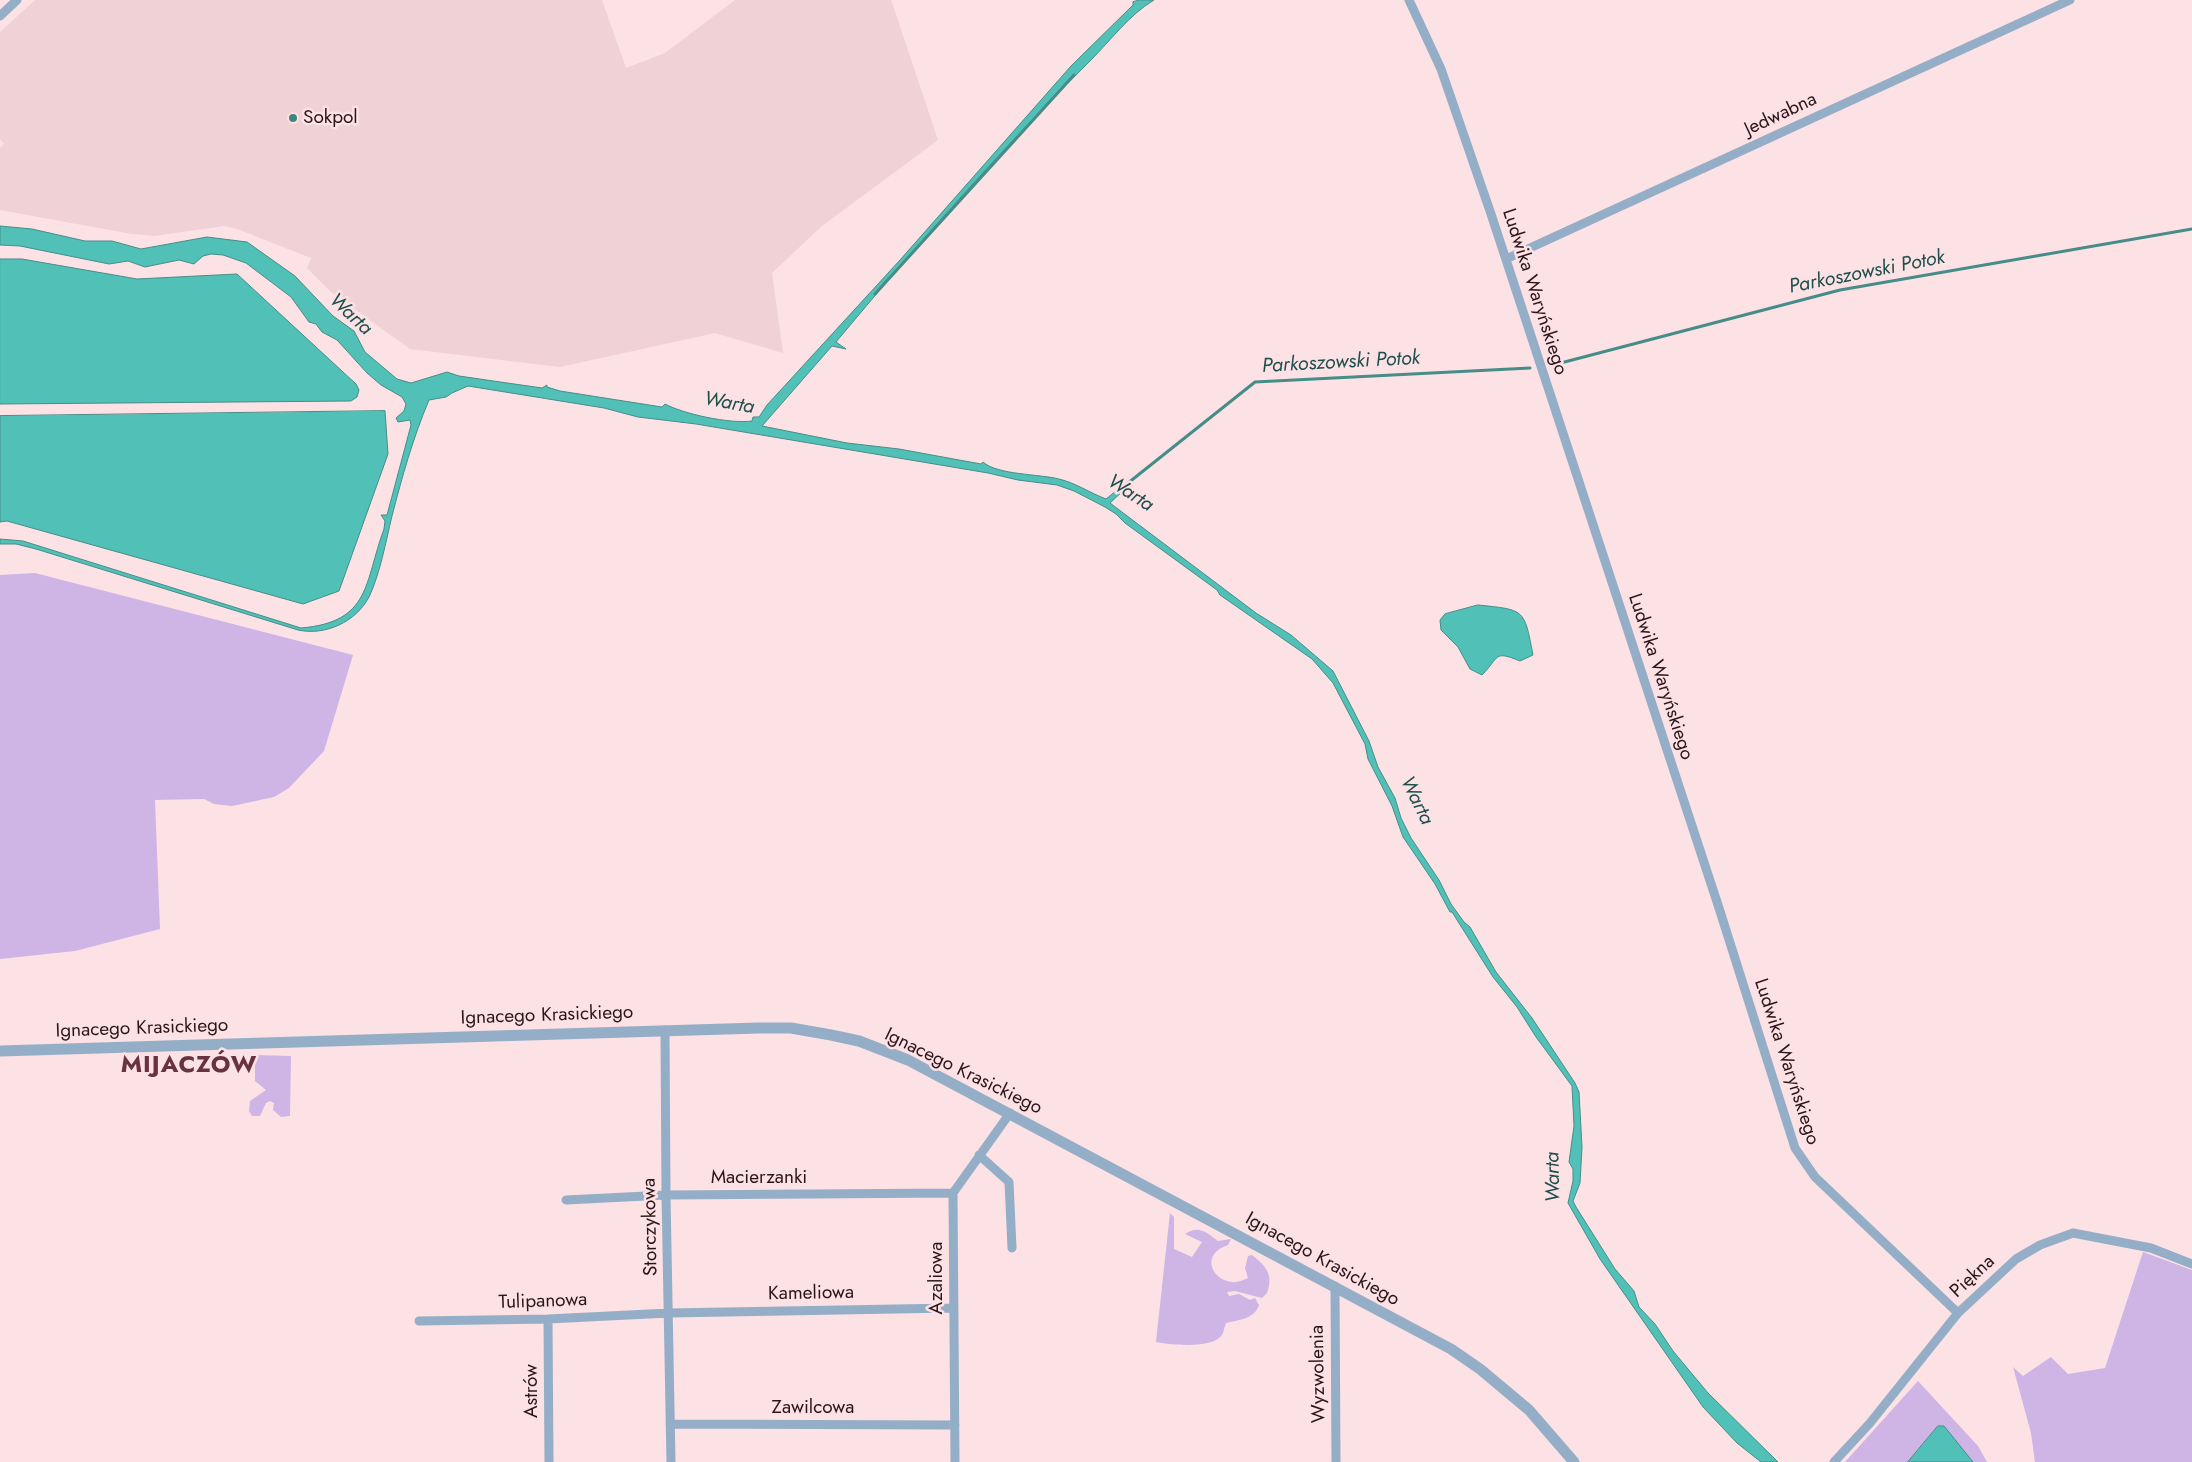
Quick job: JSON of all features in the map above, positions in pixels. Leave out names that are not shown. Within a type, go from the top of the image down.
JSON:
[{"type":"street","points":[[0,16],[17,0]]},
{"type":"street","name":"Ludwika Waryńskiego","points":[[1409,0],[1441,69],[1506,259],[1719,908],[1795,1148],[1815,1177],[1958,1313]]},
{"type":"street","name":"Jedwabna","points":[[1506,259],[2070,0]]},
{"type":"street","name":"Ignacego Krasickiego","points":[[0,1051],[665,1030],[790,1028],[850,1039],[908,1060],[1451,1349],[1480,1369],[1530,1410],[1574,1462]]},
{"type":"street","name":"Storczykowa","points":[[665,1030],[671,1462]]},
{"type":"street","points":[[953,1192],[1010,1113]]},
{"type":"street","points":[[979,1155],[1010,1182],[1012,1248]]},
{"type":"street","name":"Macierzanki","points":[[566,1200],[666,1195],[953,1192]]},
{"type":"street","name":"Azaliowa","points":[[953,1192],[955,1462]]},
{"type":"street","name":"Piękna","points":[[1834,1462],[1870,1423],[1958,1313],[2016,1259],[2040,1245],[2073,1233],[2150,1248],[2192,1264]]},
{"type":"street","name":"Wyzwolenia","points":[[1335,1286],[1336,1462]]},
{"type":"street","name":"Kameliowa","points":[[669,1312],[953,1308]]},
{"type":"street","name":"Tulipanowa","points":[[419,1321],[548,1319],[669,1312]]},
{"type":"street","name":"Astrów","points":[[548,1319],[548,1462]]},
{"type":"street","name":"Zawilcowa","points":[[670,1424],[955,1425]]},
{"type":"shaded area","points":[[35,0],[602,0],[626,68],[665,53],[735,0],[891,0],[938,140],[822,226],[772,273],[783,353],[715,333],[560,367],[410,349],[331,292],[307,268],[311,258],[237,229],[224,226],[154,236],[132,234],[0,210],[0,148],[4,144],[0,139],[0,32]]},
{"type":"shaded area","points":[[35,573],[353,655],[324,751],[289,788],[274,797],[232,806],[214,804],[204,799],[155,800],[160,929],[75,951],[0,959],[0,575]]},
{"type":"shaded area","points":[[255,1055],[291,1056],[290,1116],[281,1117],[273,1110],[274,1103],[270,1101],[266,1103],[260,1116],[252,1116],[249,1111],[250,1101],[266,1090],[255,1081]]},
{"type":"shaded area","points":[[1170,1213],[1174,1217],[1174,1249],[1192,1257],[1202,1242],[1185,1234],[1194,1230],[1202,1231],[1218,1241],[1231,1239],[1228,1245],[1214,1254],[1212,1259],[1214,1271],[1218,1276],[1224,1280],[1234,1282],[1248,1278],[1245,1268],[1248,1256],[1252,1255],[1265,1267],[1269,1276],[1269,1287],[1267,1293],[1262,1298],[1235,1291],[1227,1292],[1229,1296],[1239,1294],[1250,1300],[1255,1298],[1259,1305],[1257,1310],[1250,1316],[1226,1323],[1222,1335],[1210,1342],[1191,1345],[1156,1342]]},
{"type":"shaded area","points":[[2143,1252],[2192,1270],[2192,1462],[2035,1462],[2031,1433],[2013,1367],[2023,1376],[2051,1357],[2068,1374],[2105,1368]]},
{"type":"shaded area","points":[[1918,1381],[1978,1446],[1987,1462],[1845,1462]]},
{"type":"water","points":[[1154,0],[1136,13],[1025,128],[897,270],[836,342],[846,349],[832,346],[762,426],[847,443],[899,449],[981,464],[983,462],[1008,472],[1051,477],[1065,481],[1106,499],[1121,487],[1124,490],[1110,503],[1256,613],[1291,635],[1333,671],[1369,741],[1378,767],[1395,798],[1401,818],[1411,838],[1439,880],[1451,904],[1470,927],[1496,972],[1532,1018],[1575,1083],[1579,1092],[1582,1147],[1580,1183],[1573,1201],[1576,1207],[1615,1269],[1634,1291],[1639,1307],[1655,1324],[1673,1351],[1708,1393],[1778,1462],[1761,1462],[1737,1443],[1703,1407],[1600,1259],[1568,1203],[1573,1181],[1573,1169],[1569,1162],[1574,1126],[1572,1086],[1536,1037],[1517,1007],[1493,977],[1452,912],[1450,912],[1435,884],[1403,837],[1392,806],[1368,759],[1365,744],[1333,683],[1312,659],[1220,595],[1217,590],[1105,507],[1074,491],[1057,485],[1018,480],[988,473],[696,424],[638,417],[604,408],[468,386],[446,397],[429,400],[408,458],[380,568],[373,588],[369,597],[356,614],[329,629],[319,631],[298,630],[36,549],[16,544],[0,544],[0,539],[23,541],[301,628],[324,624],[341,618],[353,608],[361,596],[384,529],[385,521],[381,515],[387,515],[411,425],[410,420],[398,422],[396,418],[404,411],[406,404],[402,397],[381,385],[367,373],[337,340],[322,332],[316,324],[309,322],[291,297],[246,263],[223,255],[211,254],[203,256],[194,264],[179,260],[145,267],[128,261],[109,264],[20,246],[0,245],[0,226],[32,229],[85,241],[112,241],[141,249],[207,237],[247,242],[295,276],[333,316],[354,331],[365,352],[397,379],[411,383],[447,372],[459,376],[542,388],[547,385],[547,387],[560,391],[662,407],[665,404],[683,411],[719,420],[752,421],[753,417],[759,417],[767,405],[900,260],[1071,66],[1133,5],[1133,2]]},
{"type":"water","points":[[0,259],[22,259],[137,279],[237,274],[356,384],[359,390],[357,397],[351,401],[0,404]]},
{"type":"water","points":[[385,411],[388,454],[339,591],[303,604],[7,521],[0,522],[0,416]]},
{"type":"water","points":[[1478,605],[1505,608],[1520,614],[1527,628],[1533,655],[1520,661],[1505,656],[1498,657],[1482,675],[1470,669],[1458,647],[1441,630],[1440,620],[1445,614]]},
{"type":"water","points":[[1938,1426],[1944,1426],[1973,1462],[1908,1462]]},
{"type":"waterway","points":[[875,294],[1074,75]]},
{"type":"waterway","name":"Parkoszowski Potok","points":[[1553,365],[1840,290],[2192,229]]},
{"type":"waterway","name":"Parkoszowski Potok","points":[[1118,491],[1255,382],[1530,368]]},
{"type":"place","name":"Sokpol","points":[[293,118]]},
{"type":"district","name":"MIJACZÓW","points":[[189,1066]]},
{"type":"water label","name":"Warta","points":[[350,315]]},
{"type":"water label","name":"Warta","points":[[729,404]]},
{"type":"water label","name":"Warta","points":[[1130,494]]},
{"type":"water label","name":"Warta","points":[[1416,801]]},
{"type":"water label","name":"Warta","points":[[1554,1177]]}]
